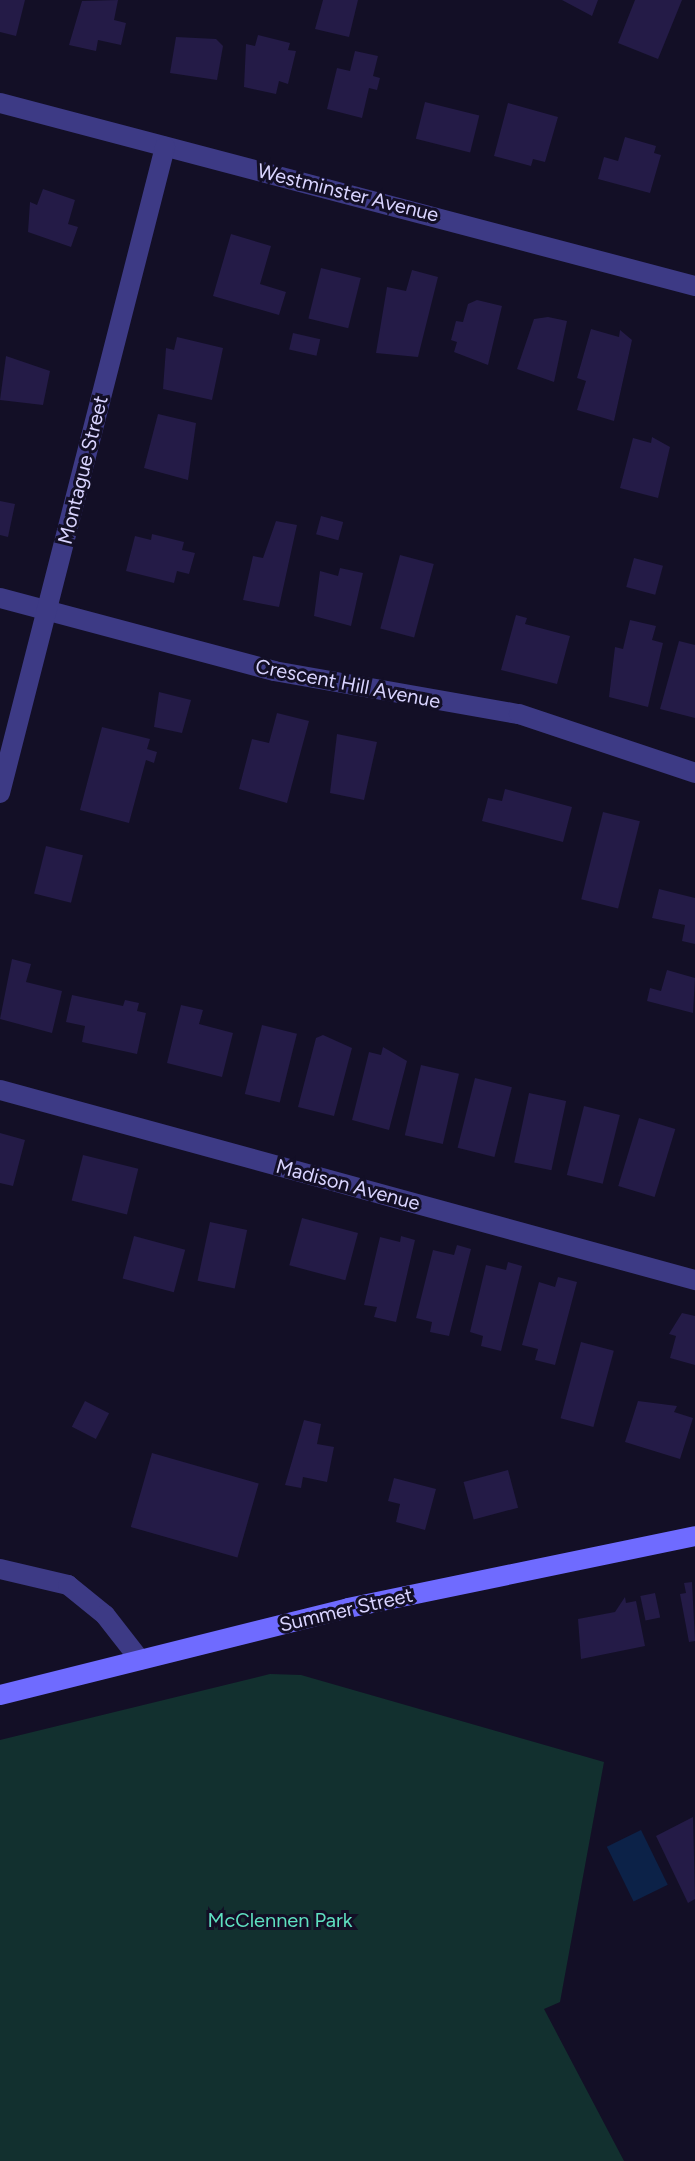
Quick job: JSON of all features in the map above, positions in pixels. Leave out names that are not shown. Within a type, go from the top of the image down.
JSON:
[{"type":"main road","name":"Summer Street","points":[[0,1695],[348,1608],[695,1536]]},
{"type":"street","name":"Westminster Avenue","points":[[0,103],[695,286]]},
{"type":"street","name":"Montague Street","points":[[0,793],[165,147]]},
{"type":"street","name":"Crescent Hill Avenue","points":[[0,598],[274,671],[519,714],[695,773]]},
{"type":"street","name":"Madison Avenue","points":[[0,1090],[695,1280]]},
{"type":"street","points":[[0,1569],[68,1585],[105,1615],[140,1660]]},
{"type":"green space","name":"McClennen Park","points":[[270,1674],[301,1675],[604,1762],[560,2002],[544,2009],[624,2161],[0,2161],[0,1740]]},
{"type":"water","points":[[641,1830],[668,1885],[634,1901],[607,1847]]},
{"type":"building","points":[[0,0],[25,0],[16,36],[0,32]]},
{"type":"building","points":[[118,0],[114,20],[126,23],[121,45],[98,40],[96,51],[69,45],[82,1]]},
{"type":"building","points":[[323,0],[358,0],[349,37],[315,29]]},
{"type":"building","points":[[562,0],[598,0],[592,16]]},
{"type":"building","points":[[635,0],[682,0],[658,59],[618,43]]},
{"type":"building","points":[[258,35],[290,43],[288,50],[296,51],[288,84],[279,81],[276,94],[244,87],[246,44],[255,46]]},
{"type":"building","points":[[176,37],[216,39],[223,46],[217,80],[170,73]]},
{"type":"building","points":[[355,51],[378,56],[373,76],[380,78],[377,90],[369,88],[362,118],[327,109],[337,68],[350,71]]},
{"type":"building","points":[[425,102],[479,116],[470,152],[416,139]]},
{"type":"building","points":[[508,103],[558,117],[545,162],[533,159],[531,166],[494,156]]},
{"type":"building","points":[[625,137],[656,146],[654,153],[661,155],[650,193],[598,179],[604,157],[618,161]]},
{"type":"building","points":[[43,189],[75,200],[68,224],[78,227],[71,247],[28,232],[30,202],[37,205]]},
{"type":"building","points":[[231,234],[271,246],[260,284],[286,292],[279,315],[213,296]]},
{"type":"building","points":[[321,268],[361,278],[348,328],[308,318]]},
{"type":"building","points":[[412,270],[438,277],[418,357],[376,353],[387,287],[406,291]]},
{"type":"building","points":[[477,300],[502,306],[488,365],[454,352],[457,342],[451,340],[456,321],[463,322],[468,304]]},
{"type":"building","points":[[548,317],[567,321],[554,382],[517,369],[534,319]]},
{"type":"building","points":[[591,329],[619,337],[620,330],[632,340],[614,421],[577,410],[586,381],[577,378]]},
{"type":"building","points":[[293,333],[320,339],[316,356],[289,350]]},
{"type":"building","points":[[177,337],[223,348],[212,400],[163,389],[166,348],[174,350]]},
{"type":"building","points":[[6,356],[50,371],[43,405],[0,400]]},
{"type":"building","points":[[158,414],[196,423],[188,480],[144,468]]},
{"type":"building","points":[[652,437],[670,447],[658,498],[620,488],[633,438],[651,443]]},
{"type":"building","points":[[0,501],[15,504],[8,537],[0,535]]},
{"type":"building","points":[[321,516],[343,522],[338,540],[316,534]]},
{"type":"building","points":[[276,521],[297,525],[279,607],[243,600],[253,556],[263,558]]},
{"type":"building","points":[[152,534],[184,542],[182,550],[195,553],[189,574],[177,571],[174,583],[126,571],[135,536],[151,540]]},
{"type":"building","points":[[400,555],[434,564],[414,637],[380,628]]},
{"type":"building","points":[[634,558],[663,566],[655,595],[626,587]]},
{"type":"building","points":[[340,568],[363,573],[351,626],[314,616],[320,571],[338,576]]},
{"type":"building","points":[[516,615],[527,618],[525,624],[570,636],[557,684],[501,670]]},
{"type":"building","points":[[630,620],[656,626],[652,640],[663,643],[648,707],[609,697],[615,647],[623,649]]},
{"type":"building","points":[[679,641],[695,645],[695,718],[660,709]]},
{"type":"building","points":[[159,692],[191,700],[182,733],[154,727]]},
{"type":"building","points":[[277,713],[309,721],[287,803],[239,789],[252,739],[269,743]]},
{"type":"building","points":[[102,727],[150,739],[147,749],[157,752],[154,763],[146,760],[129,823],[80,810]]},
{"type":"building","points":[[337,734],[377,742],[364,800],[330,793]]},
{"type":"building","points":[[505,789],[572,807],[563,842],[482,821],[488,798],[502,801]]},
{"type":"building","points":[[603,812],[640,821],[618,909],[581,899]]},
{"type":"building","points":[[46,846],[83,855],[71,903],[34,894]]},
{"type":"building","points":[[659,889],[695,898],[695,944],[682,941],[685,925],[652,918]]},
{"type":"building","points":[[12,959],[31,964],[26,982],[62,991],[52,1033],[0,1019]]},
{"type":"building","points":[[667,970],[695,978],[693,1013],[647,1001],[650,988],[661,991]]},
{"type":"building","points":[[72,995],[123,1006],[125,1000],[139,1003],[137,1011],[146,1013],[137,1054],[82,1042],[85,1026],[66,1022]]},
{"type":"building","points":[[181,1005],[203,1010],[199,1024],[233,1033],[222,1077],[167,1063]]},
{"type":"building","points":[[262,1025],[297,1034],[280,1103],[245,1094]]},
{"type":"building","points":[[323,1035],[352,1048],[334,1116],[298,1107],[316,1038]]},
{"type":"building","points":[[383,1047],[407,1061],[389,1130],[352,1120],[369,1052],[381,1055]]},
{"type":"building","points":[[421,1065],[459,1074],[443,1144],[405,1135]]},
{"type":"building","points":[[475,1078],[512,1087],[494,1157],[458,1148]]},
{"type":"building","points":[[529,1093],[566,1101],[551,1170],[514,1162]]},
{"type":"building","points":[[584,1106],[620,1115],[603,1184],[567,1175]]},
{"type":"building","points":[[639,1118],[675,1129],[655,1197],[618,1186]]},
{"type":"building","points":[[0,1133],[25,1140],[13,1186],[0,1183]]},
{"type":"building","points":[[83,1155],[138,1169],[127,1214],[72,1201]]},
{"type":"building","points":[[302,1218],[358,1233],[345,1280],[289,1265]]},
{"type":"building","points":[[210,1222],[247,1230],[235,1289],[198,1281]]},
{"type":"building","points":[[134,1236],[185,1250],[174,1292],[123,1279]]},
{"type":"building","points":[[401,1236],[415,1240],[396,1322],[374,1317],[377,1307],[364,1305],[380,1237],[400,1242]]},
{"type":"building","points":[[457,1245],[471,1249],[449,1336],[430,1332],[432,1322],[416,1318],[433,1250],[454,1255]]},
{"type":"building","points":[[508,1262],[522,1266],[501,1351],[481,1346],[483,1336],[470,1332],[486,1265],[506,1270]]},
{"type":"building","points":[[558,1277],[577,1282],[555,1365],[535,1360],[538,1349],[522,1345],[539,1282],[555,1287]]},
{"type":"building","points":[[682,1313],[695,1316],[695,1365],[670,1358],[676,1336],[669,1334]]},
{"type":"building","points":[[581,1342],[614,1351],[593,1427],[561,1418]]},
{"type":"building","points":[[85,1401],[109,1413],[96,1439],[72,1427]]},
{"type":"building","points":[[638,1401],[677,1406],[674,1412],[693,1418],[680,1459],[625,1442]]},
{"type":"building","points":[[304,1420],[321,1424],[317,1444],[334,1447],[327,1482],[303,1477],[301,1488],[285,1485]]},
{"type":"building","points":[[152,1453],[259,1484],[237,1558],[131,1527]]},
{"type":"building","points":[[508,1470],[518,1508],[474,1520],[464,1482]]},
{"type":"building","points":[[394,1478],[436,1489],[425,1530],[396,1522],[400,1504],[388,1501]]},
{"type":"building","points":[[692,1582],[695,1641],[689,1642],[680,1594],[686,1593],[684,1583]]},
{"type":"building","points":[[655,1593],[660,1617],[646,1621],[640,1596]]},
{"type":"building","points":[[625,1597],[626,1603],[636,1601],[645,1646],[581,1659],[578,1619],[615,1612]]},
{"type":"building","points":[[693,1817],[695,1899],[688,1903],[656,1836]]}]
